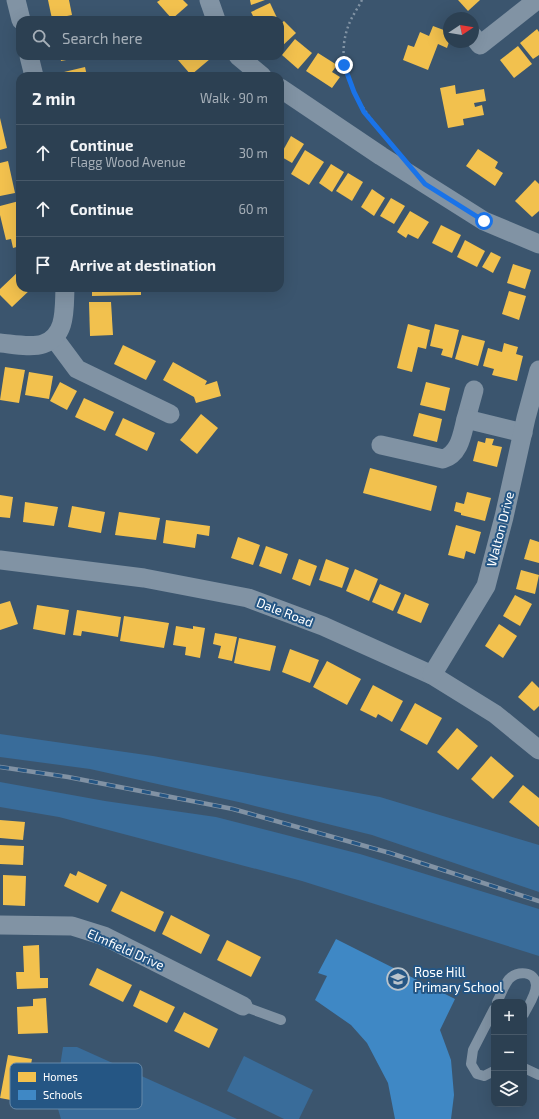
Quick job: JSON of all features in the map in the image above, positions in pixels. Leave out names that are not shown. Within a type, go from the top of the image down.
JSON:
[{"type":"street","points":[[16,0],[20,16]]},
{"type":"street","points":[[209,0],[215,16]]},
{"type":"street","points":[[479,44],[480,45],[536,0]]},
{"type":"street","points":[[30,60],[33,72]]},
{"type":"street","points":[[243,60],[257,72]]},
{"type":"street","points":[[284,91],[381,156],[484,221],[539,244]]},
{"type":"street","points":[[0,343],[42,344],[54,338],[61,327],[64,315],[65,292]]},
{"type":"street","points":[[54,338],[77,369],[170,414]]},
{"type":"street","name":"Walton Drive","points":[[432,676],[486,586],[529,424],[539,370]]},
{"type":"street","points":[[381,445],[437,458],[449,457],[458,446],[474,390]]},
{"type":"street","points":[[466,419],[529,424]]},
{"type":"street","name":"Dale Road","points":[[0,560],[144,578],[248,598],[323,626],[432,676],[495,714],[539,750]]},
{"type":"street","name":"Elmfield Drive","points":[[0,925],[72,926],[104,936],[243,1006]]},
{"type":"lane","points":[[498,999],[508,980],[515,975],[527,973],[532,976],[536,985],[535,993],[527,1008]]},
{"type":"lane","points":[[243,1006],[280,1020]]},
{"type":"lane","points":[[491,1015],[473,1050],[471,1064],[477,1074],[484,1076],[491,1072]]},
{"type":"lane","points":[[527,1069],[539,1075]]},
{"type":"path","points":[[362,0],[349,24],[342,49],[344,65],[354,92],[364,112],[388,140]]},
{"type":"shaded area","points":[[0,734],[153,756],[380,797],[539,845],[539,892],[372,835],[243,803],[90,769],[0,757]]},
{"type":"shaded area","points":[[0,782],[105,801],[216,817],[360,854],[539,909],[539,956],[302,881],[59,817],[0,807]]},
{"type":"shaded area","points":[[63,1047],[77,1047],[113,1063],[61,1063]]},
{"type":"shaded area","points":[[244,1056],[313,1090],[299,1119],[284,1119],[227,1091]]},
{"type":"shaded area","points":[[142,1076],[237,1119],[61,1119],[58,1109],[142,1109]]},
{"type":"building: Homes","points":[[48,0],[69,0],[72,15],[51,16]]},
{"type":"building: Homes","points":[[160,0],[183,0],[188,5],[175,16],[169,16],[157,2]]},
{"type":"building: Homes","points":[[250,0],[265,0],[251,5]]},
{"type":"building: Homes","points":[[458,0],[480,0],[468,11]]},
{"type":"building: Homes","points":[[270,3],[276,16],[253,16],[251,12]]},
{"type":"building: Homes","points":[[284,21],[296,33],[284,44]]},
{"type":"building: Homes","points":[[433,26],[443,30],[443,46],[438,44],[428,70],[403,60],[408,45],[414,47],[420,32],[429,36]]},
{"type":"building: Homes","points":[[537,29],[539,32],[539,55],[533,59],[520,43]]},
{"type":"building: Homes","points":[[295,39],[312,53],[298,69],[284,57],[284,53]]},
{"type":"building: Homes","points":[[518,46],[532,64],[514,78],[500,60]]},
{"type":"building: Homes","points":[[318,53],[337,65],[332,72],[340,77],[332,88],[306,71]]},
{"type":"building: Homes","points":[[178,60],[209,60],[195,72],[188,72]]},
{"type":"building: Homes","points":[[85,67],[86,72],[64,72]]},
{"type":"building: Homes","points":[[455,85],[456,94],[484,89],[486,101],[474,103],[475,107],[482,105],[484,115],[463,119],[464,125],[448,128],[440,88]]},
{"type":"building: Homes","points":[[0,118],[7,148],[0,150]]},
{"type":"building: Homes","points":[[291,136],[304,144],[292,163],[284,158],[284,149]]},
{"type":"building: Homes","points":[[478,149],[498,162],[495,168],[503,173],[495,186],[466,166]]},
{"type":"building: Homes","points":[[305,150],[324,162],[309,185],[291,174]]},
{"type":"building: Homes","points":[[8,161],[15,193],[0,196],[0,163]]},
{"type":"building: Homes","points":[[331,164],[344,172],[332,192],[319,183]]},
{"type":"building: Homes","points":[[348,173],[363,182],[352,201],[336,191]]},
{"type":"building: Homes","points":[[535,180],[539,184],[539,211],[532,217],[515,201]]},
{"type":"building: Homes","points":[[372,189],[385,198],[374,216],[361,207]]},
{"type":"building: Homes","points":[[391,198],[405,206],[394,224],[380,216]]},
{"type":"building: Homes","points":[[16,202],[16,247],[13,248],[11,239],[6,240],[0,215],[0,206]]},
{"type":"building: Homes","points":[[410,211],[429,222],[418,239],[408,234],[406,238],[397,232]]},
{"type":"building: Homes","points":[[441,225],[461,235],[452,253],[432,243]]},
{"type":"building: Homes","points":[[465,240],[485,251],[477,267],[457,257]]},
{"type":"building: Homes","points":[[491,252],[501,257],[493,273],[482,267]]},
{"type":"building: Homes","points":[[513,264],[531,270],[525,289],[507,283]]},
{"type":"building: Homes","points":[[16,274],[16,292],[28,292],[12,307],[0,295],[0,289]]},
{"type":"building: Homes","points":[[509,291],[526,296],[519,320],[502,314]]},
{"type":"building: Homes","points":[[92,292],[141,292],[141,295],[92,296]]},
{"type":"building: Homes","points":[[89,302],[111,302],[113,335],[90,336]]},
{"type":"building: Homes","points":[[408,324],[430,330],[426,349],[418,347],[412,372],[397,368]]},
{"type":"building: Homes","points":[[435,324],[459,330],[452,358],[441,355],[443,349],[430,346]]},
{"type":"building: Homes","points":[[462,335],[485,341],[478,366],[455,359]]},
{"type":"building: Homes","points":[[504,343],[518,347],[516,354],[523,356],[517,381],[492,375],[494,369],[483,366],[488,348],[502,352]]},
{"type":"building: Homes","points":[[123,345],[156,361],[146,380],[114,364]]},
{"type":"building: Homes","points":[[173,362],[207,381],[205,385],[217,381],[221,396],[196,403],[194,397],[163,380]]},
{"type":"building: Homes","points":[[5,367],[25,370],[19,403],[0,400]]},
{"type":"building: Homes","points":[[29,372],[53,376],[49,399],[25,395]]},
{"type":"building: Homes","points":[[60,382],[77,391],[67,410],[50,401]]},
{"type":"building: Homes","points":[[426,382],[450,388],[445,411],[420,405]]},
{"type":"building: Homes","points":[[84,398],[114,412],[105,431],[75,417]]},
{"type":"building: Homes","points":[[419,413],[442,419],[437,442],[413,436]]},
{"type":"building: Homes","points":[[201,414],[218,428],[197,454],[180,440]]},
{"type":"building: Homes","points":[[123,418],[155,433],[147,451],[115,435]]},
{"type":"building: Homes","points":[[486,438],[494,439],[492,445],[502,447],[497,467],[473,461],[478,441],[485,443]]},
{"type":"building: Homes","points":[[370,468],[437,486],[431,511],[363,493]]},
{"type":"building: Homes","points":[[467,492],[491,498],[485,521],[461,515],[461,513],[454,511],[456,502],[464,504]]},
{"type":"building: Homes","points":[[0,495],[13,497],[10,518],[0,517]]},
{"type":"building: Homes","points":[[25,502],[58,507],[54,526],[23,522]]},
{"type":"building: Homes","points":[[72,506],[105,512],[101,533],[68,527]]},
{"type":"building: Homes","points":[[119,512],[160,518],[156,540],[115,535]]},
{"type":"building: Homes","points":[[166,520],[210,526],[209,536],[197,534],[195,548],[163,543]]},
{"type":"building: Homes","points":[[456,525],[481,532],[475,554],[466,551],[464,559],[448,555]]},
{"type":"building: Homes","points":[[238,537],[260,545],[253,565],[231,558]]},
{"type":"building: Homes","points":[[530,539],[539,542],[539,563],[524,559]]},
{"type":"building: Homes","points":[[266,546],[288,554],[281,574],[259,566]]},
{"type":"building: Homes","points":[[299,559],[317,566],[310,586],[292,579]]},
{"type":"building: Homes","points":[[326,559],[349,568],[342,588],[319,580]]},
{"type":"building: Homes","points":[[355,569],[378,579],[369,601],[346,591]]},
{"type":"building: Homes","points":[[521,570],[539,575],[535,594],[516,589]]},
{"type":"building: Homes","points":[[380,584],[401,593],[393,611],[372,602]]},
{"type":"building: Homes","points":[[405,594],[429,604],[421,623],[397,613]]},
{"type":"building: Homes","points":[[515,595],[532,604],[520,626],[503,616]]},
{"type":"building: Homes","points":[[10,601],[18,624],[0,630],[0,604]]},
{"type":"building: Homes","points":[[37,605],[69,610],[65,635],[33,629]]},
{"type":"building: Homes","points":[[77,610],[121,617],[118,637],[82,631],[81,636],[73,635]]},
{"type":"building: Homes","points":[[124,616],[169,623],[164,648],[120,641]]},
{"type":"building: Homes","points":[[499,624],[517,636],[503,658],[485,646]]},
{"type":"building: Homes","points":[[176,626],[193,629],[193,626],[205,628],[200,658],[185,655],[186,647],[173,645]]},
{"type":"building: Homes","points":[[215,633],[237,637],[232,661],[218,658],[221,646],[213,644]]},
{"type":"building: Homes","points":[[239,638],[276,646],[270,671],[234,663]]},
{"type":"building: Homes","points":[[290,649],[319,660],[310,683],[282,672]]},
{"type":"building: Homes","points":[[327,661],[361,679],[347,705],[313,687]]},
{"type":"building: Homes","points":[[532,681],[539,688],[539,706],[534,711],[518,697]]},
{"type":"building: Homes","points":[[373,685],[403,701],[392,722],[378,714],[376,718],[360,710]]},
{"type":"building: Homes","points":[[415,703],[442,718],[427,745],[400,730]]},
{"type":"building: Homes","points":[[457,728],[478,746],[458,770],[437,752]]},
{"type":"building: Homes","points":[[491,756],[514,776],[493,799],[471,779]]},
{"type":"building: Homes","points":[[523,785],[539,798],[539,827],[509,802]]},
{"type":"building: Homes","points":[[0,820],[25,822],[23,840],[0,838]]},
{"type":"building: Homes","points":[[0,845],[24,846],[23,865],[0,864]]},
{"type":"building: Homes","points":[[78,871],[107,885],[98,903],[64,886],[70,873],[76,876]]},
{"type":"building: Homes","points":[[3,875],[26,876],[25,906],[3,905]]},
{"type":"building: Homes","points":[[121,891],[164,912],[155,932],[111,911]]},
{"type":"building: Homes","points":[[171,915],[210,935],[201,954],[162,934]]},
{"type":"building: Homes","points":[[227,940],[261,957],[251,977],[217,960]]},
{"type":"building: Homes","points":[[39,945],[40,978],[48,978],[48,988],[17,989],[16,972],[24,972],[23,946]]},
{"type":"building: Homes","points":[[97,968],[132,985],[123,1002],[89,985]]},
{"type":"building: Homes","points":[[140,990],[175,1007],[167,1023],[133,1006]]},
{"type":"building: Homes","points":[[46,998],[48,1033],[18,1034],[17,1007],[33,1006],[33,999]]},
{"type":"building: Homes","points":[[184,1012],[218,1029],[209,1048],[174,1031]]},
{"type":"building: Homes","points":[[8,1055],[32,1059],[31,1063],[10,1063],[10,1100],[0,1098]]},
{"type":"building: Schools","points":[[336,939],[455,999],[440,1030],[451,1060],[454,1095],[451,1119],[395,1119],[388,1083],[367,1043],[351,1025],[315,1000],[327,976],[318,973]]},
{"type":"railway","points":[[0,767],[68,777],[233,809],[390,853],[539,901]]},
{"type":"place","name":"Rose Hill Primary School","points":[[398,979]]},
{"type":"route","points":[[344,65],[354,92],[364,112],[425,184],[484,221]]}]
